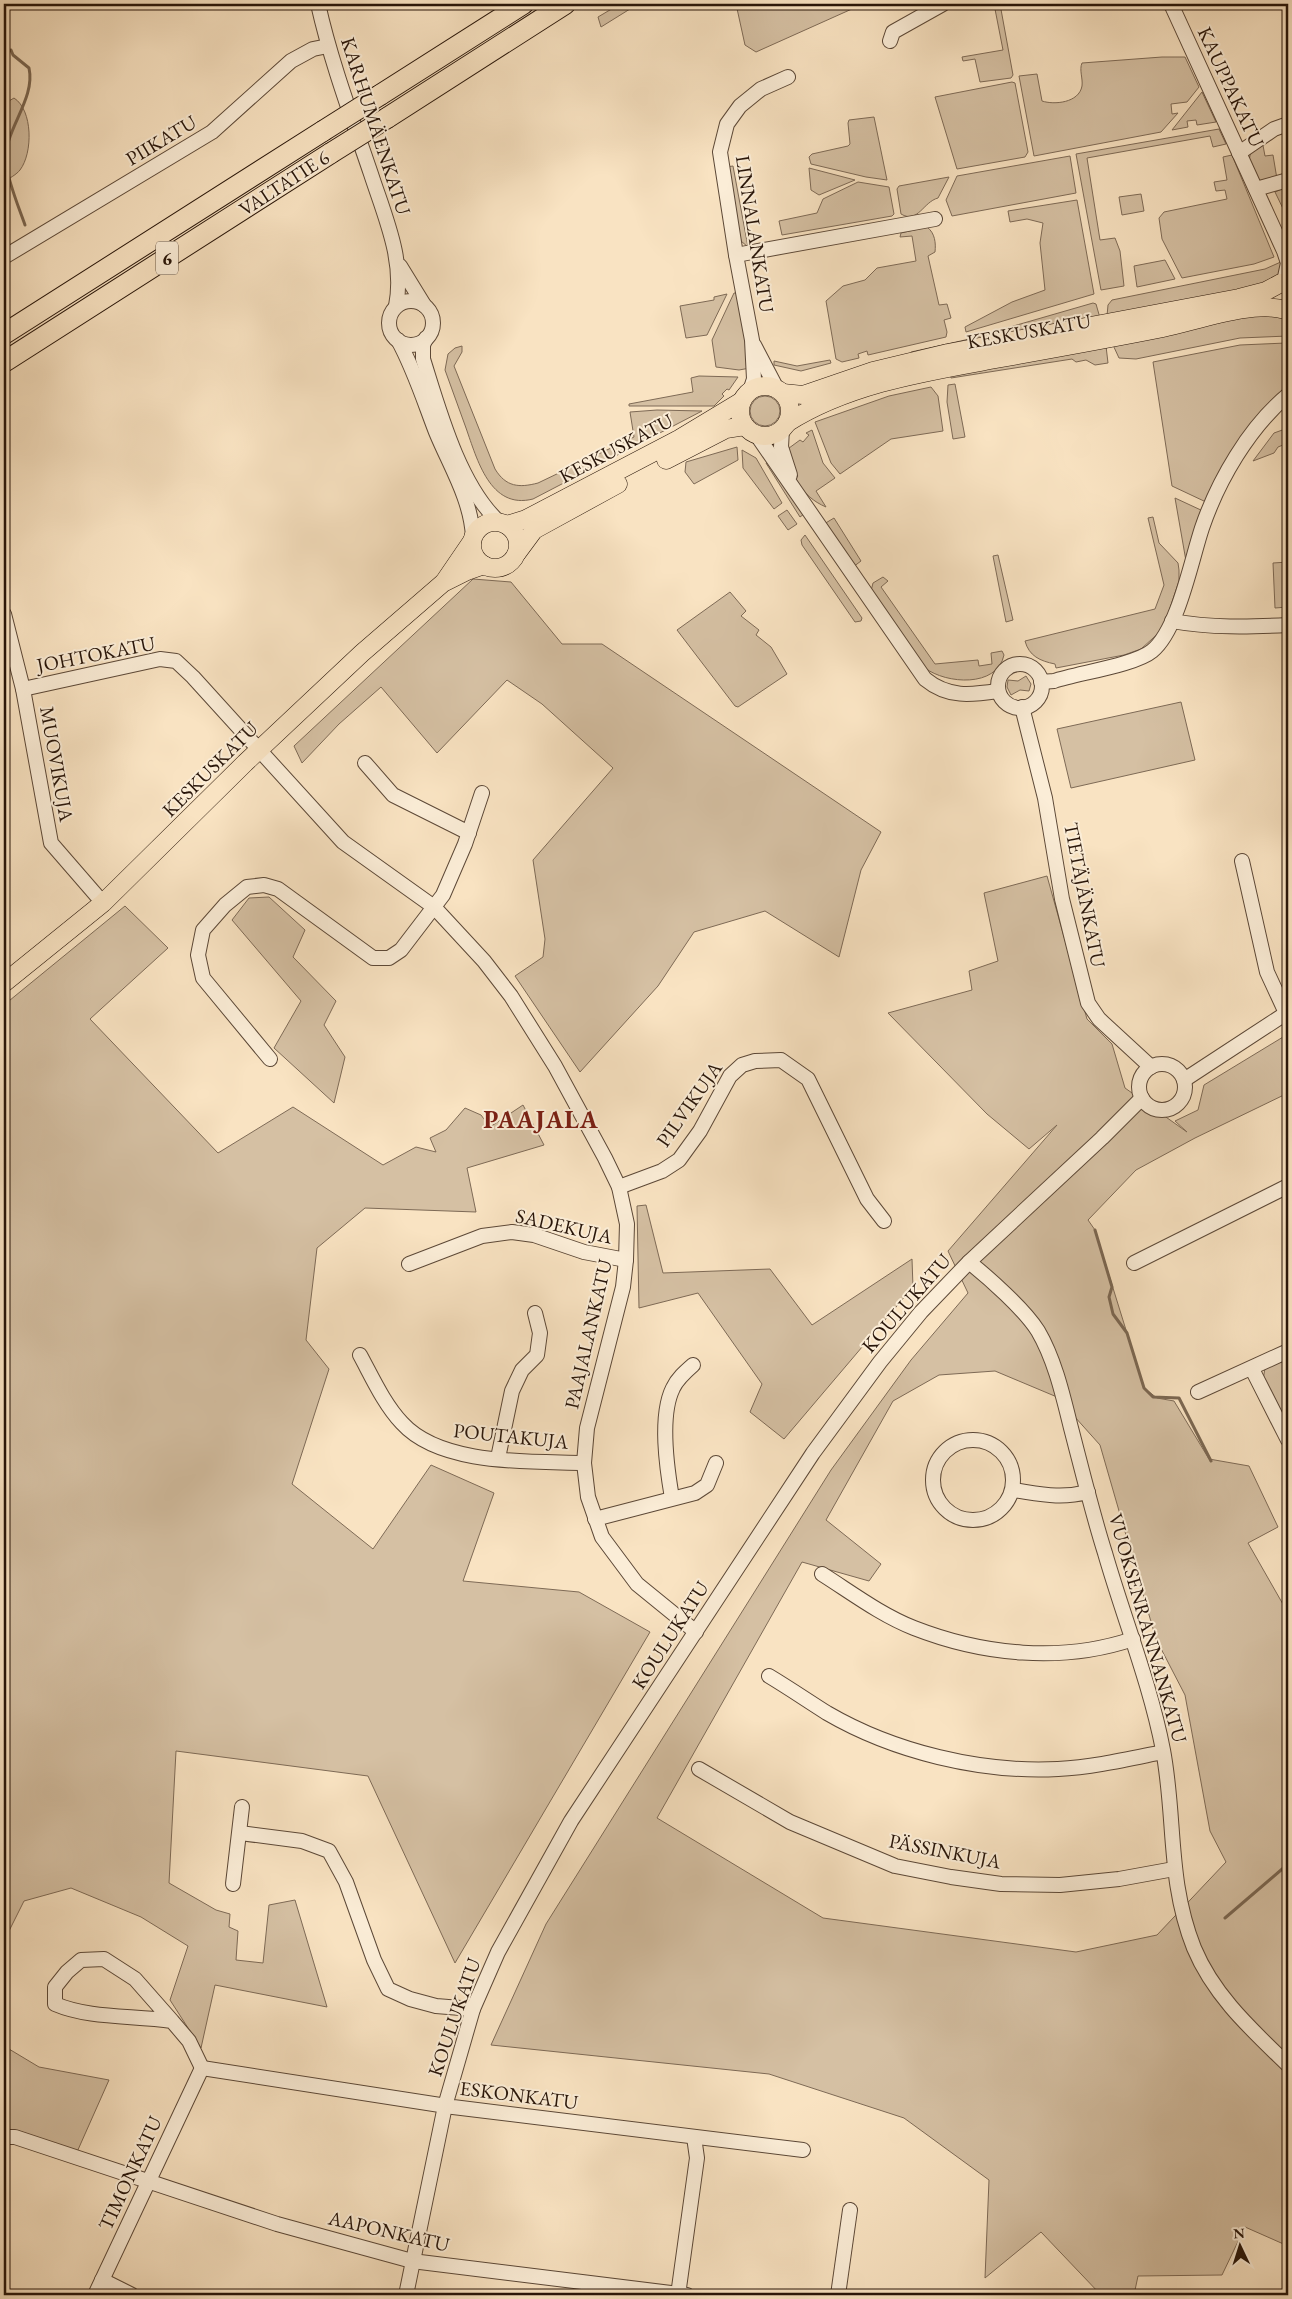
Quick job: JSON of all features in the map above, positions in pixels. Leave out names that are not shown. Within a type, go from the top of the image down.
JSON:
[{"type":"highway","name":"VALTATIE 6","points":[[4,334],[524,4]]},
{"type":"highway","name":"VALTATIE 6","points":[[4,362],[561,7]]},
{"type":"main road","points":[[1285,278],[1279,297],[1287,312]]},
{"type":"main road","name":"KESKUSKATU","points":[[780,391],[803,395],[873,371],[948,353],[1239,298],[1266,291],[1285,278]]},
{"type":"main road","name":"KESKUSKATU","points":[[785,426],[808,410],[848,394],[938,370],[1164,328],[1263,306],[1287,312]]},
{"type":"main road","points":[[764,386],[780,391],[790,409],[785,426],[768,435],[750,430],[740,411],[746,396],[764,386]]},
{"type":"main road","name":"KESKUSKATU","points":[[503,523],[526,519],[679,439],[746,396]]},
{"type":"main road","name":"KESKUSKATU","points":[[517,553],[534,530],[625,480],[726,429],[750,430]]},
{"type":"main road","points":[[503,523],[517,537],[517,553],[507,565],[491,568],[484,565],[474,555],[472,539],[483,524],[503,523]]},
{"type":"main road","name":"KESKUSKATU","points":[[443,583],[472,539]]},
{"type":"main road","name":"KESKUSKATU","points":[[4,983],[104,903],[259,750],[362,652],[443,583],[484,565]]},
{"type":"street","name":"KARHUMÄENKATU","points":[[318,4],[328,46],[398,260],[424,305]]},
{"type":"street","points":[[890,42],[893,32],[944,4]]},
{"type":"street","name":"KAUPPAKATU","points":[[1171,4],[1286,256],[1288,263],[1285,278]]},
{"type":"street","name":"PIIKATU","points":[[4,257],[212,132],[291,62],[313,49],[328,46]]},
{"type":"street","name":"LINNALANKATU","points":[[746,396],[754,379],[752,340],[721,162],[723,140],[728,124],[740,106],[761,89],[788,77]]},
{"type":"street","points":[[1239,152],[1274,129],[1288,124]]},
{"type":"street","points":[[1256,189],[1288,180]]},
{"type":"street","name":"KAUPPAKATU","points":[[1268,214],[1288,240]]},
{"type":"street","points":[[736,255],[935,219]]},
{"type":"street","name":"KARHUMÄENKATU","points":[[396,306],[400,286],[398,260]]},
{"type":"street","points":[[472,539],[470,512],[432,422],[410,362],[389,327],[391,313],[396,306],[407,301],[424,305],[432,318],[432,327],[423,345],[423,359],[453,444],[475,494],[483,506],[503,523]]},
{"type":"street","points":[[398,340],[412,344],[426,338]]},
{"type":"street","name":"LINNALANKATU","points":[[752,340],[780,391]]},
{"type":"street","points":[[1041,682],[1054,681],[1139,659],[1152,651],[1162,641],[1172,621],[1203,527],[1219,488],[1238,453],[1288,395]]},
{"type":"street","points":[[785,426],[781,447],[794,488]]},
{"type":"street","points":[[750,430],[794,488],[925,679],[933,686],[957,695],[998,691]]},
{"type":"street","name":"MUOVIKUJA","points":[[4,614],[23,689],[51,843],[104,903]]},
{"type":"street","points":[[1172,621],[1224,626],[1288,625]]},
{"type":"street","name":"JOHTOKATU","points":[[23,689],[160,659],[176,661],[259,750]]},
{"type":"street","points":[[1015,664],[1024,664],[1032,667],[1038,673],[1041,682],[1038,698],[1032,704],[1022,707],[1008,704],[998,691],[998,682],[1001,674],[1015,664]]},
{"type":"street","name":"TIETÄJÄNKATU","points":[[1022,707],[1044,792],[1062,898],[1088,1003],[1099,1019],[1151,1067]]},
{"type":"street","name":"PAAJALANKATU","points":[[259,750],[343,842],[434,907],[484,961],[511,996],[555,1066],[619,1187],[627,1224],[626,1260],[623,1287],[588,1428],[584,1463],[588,1497],[602,1536],[637,1584],[696,1632]]},
{"type":"street","points":[[365,763],[393,795],[469,833]]},
{"type":"street","points":[[270,1059],[203,978],[198,955],[203,930],[225,905],[247,887],[264,885],[278,889],[373,958],[389,958],[402,950],[434,907],[452,874],[469,833],[482,793]]},
{"type":"street","points":[[1184,1080],[1287,1012],[1275,994],[1267,972],[1242,861]]},
{"type":"street","name":"PILVIKUJA","points":[[619,1187],[662,1171],[678,1160],[700,1131],[730,1076],[742,1065],[754,1061],[781,1060],[794,1067],[808,1079],[867,1199],[884,1221]]},
{"type":"street","points":[[1164,1064],[1170,1066],[1176,1069],[1184,1080],[1184,1095],[1174,1107],[1167,1110],[1152,1108],[1142,1098],[1139,1084],[1145,1072],[1151,1067],[1164,1064]]},
{"type":"street","name":"KOULUKATU","points":[[406,2295],[445,2106],[473,2009],[498,1952],[571,1821],[813,1452],[880,1362],[921,1312],[969,1262],[1102,1138],[1142,1098]]},
{"type":"street","points":[[1134,1263],[1288,1186]]},
{"type":"street","name":"SADEKUJA","points":[[409,1264],[482,1236],[512,1232],[534,1235],[584,1252],[626,1260]]},
{"type":"street","name":"VUOKSENRANNANKATU","points":[[969,1262],[996,1285],[1037,1330],[1047,1350],[1064,1400],[1105,1555],[1133,1639],[1163,1752],[1174,1869],[1183,1915],[1195,1950],[1210,1979],[1240,2019],[1288,2065]]},
{"type":"street","points":[[498,1458],[512,1392],[522,1370],[537,1355],[540,1333],[535,1313]]},
{"type":"street","points":[[1198,1392],[1288,1351]]},
{"type":"street","name":"POUTAKUJA","points":[[360,1355],[401,1422],[416,1437],[454,1453],[498,1458],[584,1463]]},
{"type":"street","points":[[672,1498],[666,1462],[665,1422],[672,1389],[682,1375],[693,1365]]},
{"type":"street","points":[[1252,1369],[1288,1440]]},
{"type":"street","points":[[976,1440],[989,1443],[1000,1450],[1009,1461],[1013,1474],[1013,1490],[1007,1502],[996,1513],[982,1519],[966,1520],[953,1515],[943,1507],[935,1495],[932,1482],[934,1468],[945,1451],[962,1441],[976,1440]]},
{"type":"street","points":[[595,1519],[695,1493],[706,1485],[716,1463]]},
{"type":"street","points":[[1013,1490],[1056,1497],[1088,1492]]},
{"type":"street","points":[[822,1574],[884,1614],[913,1628],[990,1650],[1053,1654],[1072,1653],[1094,1650],[1133,1639]]},
{"type":"street","points":[[769,1676],[828,1714],[892,1743],[954,1761],[1034,1769],[1059,1769],[1109,1763],[1163,1752]]},
{"type":"street","name":"PÄSSINKUJA","points":[[699,1769],[790,1822],[895,1866],[1001,1884],[1060,1885],[1119,1879],[1174,1869]]},
{"type":"street","points":[[233,1884],[242,1807]]},
{"type":"street","points":[[240,1833],[302,1841],[329,1851],[346,1882],[374,1960],[388,1989],[410,1999],[436,2006],[473,2009]]},
{"type":"street","points":[[172,2021],[145,2017],[73,2012],[55,2004],[55,1987],[67,1972],[81,1960],[104,1959],[135,1980],[172,2021],[189,2041],[202,2068]]},
{"type":"street","name":"ESKONKATU","points":[[202,2068],[445,2106],[803,2150]]},
{"type":"street","name":"TIMONKATU","points":[[95,2295],[202,2068]]},
{"type":"street","name":"AAPONKATU","points":[[4,2137],[14,2136],[277,2224],[412,2261],[681,2295]]},
{"type":"street","points":[[681,2295],[697,2158],[694,2137]]},
{"type":"street","points":[[838,2295],[850,2210]]},
{"type":"street","points":[[102,2280],[132,2295]]},
{"type":"shaded area","points":[[620,4],[638,4],[601,27],[598,17]]},
{"type":"shaded area","points":[[736,4],[863,4],[756,52],[745,45]]},
{"type":"shaded area","points":[[994,4],[1000,4],[1013,75],[1011,78],[980,82],[975,59],[963,61],[962,57],[1003,50]]},
{"type":"shaded area","points":[[1185,57],[1199,87],[1187,102],[1171,104],[1172,114],[1178,113],[1161,132],[1034,156],[1019,76],[1037,74],[1042,101],[1053,103],[1071,99],[1080,92],[1082,86],[1082,63]]},
{"type":"shaded area","points":[[1012,82],[1015,83],[1028,152],[1025,157],[957,169],[935,97]]},
{"type":"shaded area","points":[[1202,92],[1216,122],[1197,125],[1196,120],[1187,121],[1188,127],[1172,130]]},
{"type":"shaded area","points":[[14,98],[25,112],[28,122],[29,143],[24,163],[20,170],[4,181],[4,104]]},
{"type":"shaded area","points":[[874,117],[887,180],[811,164],[809,157],[812,154],[850,144],[849,120]]},
{"type":"shaded area","points":[[1219,129],[1226,144],[1213,147],[1210,136],[1087,158],[1100,240],[1115,238],[1120,251],[1124,286],[1101,290],[1076,154]]},
{"type":"shaded area","points":[[1262,140],[1265,156],[1273,155],[1277,179],[1259,182],[1249,161],[1251,150]]},
{"type":"shaded area","points":[[1232,155],[1274,257],[1254,264],[1182,278],[1162,239],[1159,218],[1164,212],[1227,199],[1225,190],[1216,191],[1214,182],[1227,180],[1223,157]]},
{"type":"shaded area","points":[[1070,156],[1076,193],[952,216],[946,200],[957,176]]},
{"type":"shaded area","points":[[733,166],[748,247],[741,241],[726,167]]},
{"type":"shaded area","points":[[809,168],[855,180],[819,195],[811,190]]},
{"type":"shaded area","points":[[949,177],[938,198],[912,216],[901,214],[897,189],[899,186]]},
{"type":"shaded area","points":[[858,182],[889,187],[894,214],[892,216],[782,235],[779,221],[817,213],[823,199]]},
{"type":"shaded area","points":[[1288,186],[1288,219],[1275,192]]},
{"type":"shaded area","points":[[1141,194],[1144,211],[1122,215],[1119,197]]},
{"type":"shaded area","points":[[1077,200],[1094,294],[966,332],[965,327],[1012,302],[1045,290],[1040,243],[1043,223],[1027,219],[1010,222],[1008,211]]},
{"type":"shaded area","points":[[927,227],[932,232],[935,242],[935,252],[928,256],[939,305],[947,304],[951,318],[944,320],[947,332],[946,337],[868,355],[867,351],[858,354],[859,358],[842,362],[836,359],[826,301],[843,286],[865,280],[877,268],[916,261],[912,236],[900,237],[901,233]]},
{"type":"shaded area","points":[[1165,260],[1175,279],[1137,287],[1134,266]]},
{"type":"shaded area","points":[[1283,261],[1282,271],[1270,285],[912,357],[911,352],[965,340],[1093,303],[1096,304],[1100,318],[1107,316],[1108,305],[1112,300],[1265,269]]},
{"type":"shaded area","points":[[734,293],[737,293],[750,368],[739,370],[716,367],[712,340]]},
{"type":"shaded area","points":[[727,294],[707,335],[686,338],[680,306],[714,300],[714,297]]},
{"type":"shaded area","points":[[1263,310],[1280,315],[1285,319],[1288,336],[1240,338],[1136,359],[1119,358],[1113,345],[1106,346],[1108,363],[1095,365],[1086,360],[1076,362],[1072,359],[951,378],[950,371]]},
{"type":"shaded area","points":[[1286,343],[1288,345],[1288,386],[1206,502],[1172,486],[1153,362],[1240,345]]},
{"type":"shaded area","points":[[462,346],[462,352],[454,366],[495,469],[508,483],[514,485],[538,483],[634,437],[630,412],[657,410],[702,411],[533,499],[518,500],[506,497],[496,490],[481,467],[445,370],[448,354],[455,348]]},
{"type":"shaded area","points":[[830,360],[831,363],[801,371],[774,365],[774,361],[797,366]]},
{"type":"shaded area","points":[[699,376],[738,377],[714,406],[629,406],[629,404],[693,392],[691,378]]},
{"type":"shaded area","points":[[955,384],[965,437],[953,439],[947,402],[948,385]]},
{"type":"shaded area","points":[[931,387],[938,396],[943,431],[891,439],[840,474],[831,463],[815,422],[889,396]]},
{"type":"shaded area","points":[[765,396],[776,400],[780,411],[776,422],[765,426],[754,422],[750,411],[754,400]]},
{"type":"shaded area","points":[[1288,428],[1288,443],[1278,447],[1274,453],[1253,461],[1274,433]]},
{"type":"shaded area","points":[[812,430],[823,463],[835,478],[816,491],[826,507],[804,491],[795,477],[785,451],[800,440],[803,442],[809,435],[806,433]]},
{"type":"shaded area","points":[[737,447],[738,460],[694,484],[685,472],[686,462]]},
{"type":"shaded area","points":[[742,450],[756,458],[782,503],[774,509],[743,468]]},
{"type":"shaded area","points":[[770,461],[804,514],[800,517],[766,463]]},
{"type":"shaded area","points":[[1175,498],[1203,511],[1186,561]]},
{"type":"shaded area","points":[[787,510],[797,524],[788,530],[778,516]]},
{"type":"shaded area","points":[[1153,517],[1159,543],[1178,563],[1179,570],[1179,581],[1163,629],[1141,649],[1124,655],[1056,668],[1055,664],[1032,654],[1025,641],[1155,609],[1164,585],[1148,518]]},
{"type":"shaded area","points":[[834,518],[861,561],[853,567],[824,524]]},
{"type":"shaded area","points":[[805,535],[862,618],[861,621],[855,622],[802,545],[801,540]]},
{"type":"shaded area","points":[[998,555],[1013,620],[1006,622],[993,556]]},
{"type":"shaded area","points":[[1288,562],[1288,607],[1275,608],[1273,563]]},
{"type":"shaded area","points":[[883,577],[888,581],[881,587],[935,664],[978,660],[979,666],[992,664],[991,653],[1002,651],[1004,655],[999,666],[992,673],[970,680],[957,680],[945,677],[925,668],[871,591],[873,583]]},
{"type":"shaded area","points":[[473,579],[511,582],[562,644],[602,644],[881,832],[861,870],[839,957],[765,911],[694,932],[658,986],[580,1072],[515,976],[543,957],[545,939],[533,860],[613,768],[542,704],[507,680],[437,753],[381,687],[339,724],[302,763],[294,746]]},
{"type":"shaded area","points":[[730,592],[746,611],[741,616],[759,630],[756,635],[771,647],[787,674],[738,707],[735,706],[677,630]]},
{"type":"shaded area","points":[[1026,676],[1031,684],[1029,691],[1020,690],[1011,695],[1007,687],[1008,680],[1018,681]]},
{"type":"shaded area","points":[[1181,702],[1195,760],[1071,788],[1057,729]]},
{"type":"shaded area","points":[[1047,876],[1087,1019],[1112,1044],[1125,1088],[1187,1132],[1175,1121],[1198,1110],[1204,1085],[1288,1034],[1288,1093],[1195,1138],[1136,1170],[1088,1220],[1095,1230],[1144,1388],[1157,1398],[1174,1401],[1209,1459],[1249,1466],[1278,1527],[1248,1543],[1288,1613],[1288,2246],[1245,2227],[1222,2275],[1138,2276],[1134,2295],[1101,2295],[1041,2232],[985,2278],[989,2180],[904,2118],[769,2074],[491,2045],[546,1924],[831,1470],[911,1360],[968,1293],[948,1251],[1057,1125],[1029,1149],[987,1114],[888,1013],[972,990],[969,971],[998,961],[984,893]],"holes":[[[995,1371],[1057,1397],[1100,1445],[1156,1639],[1185,1695],[1210,1831],[1226,1862],[1157,1935],[1076,1952],[823,1918],[657,1818],[802,1562],[869,1581],[881,1564],[826,1520],[893,1401],[939,1375]]]},
{"type":"shaded area","points":[[269,897],[305,930],[293,957],[336,1001],[324,1025],[345,1057],[334,1103],[274,1048],[301,1001],[232,920],[249,898]]},
{"type":"shaded area","points":[[125,906],[168,948],[90,1019],[218,1153],[293,1107],[383,1165],[416,1147],[436,1152],[430,1138],[446,1130],[465,1108],[481,1115],[490,1127],[523,1105],[544,1145],[467,1168],[476,1212],[365,1208],[317,1248],[306,1340],[329,1369],[292,1484],[373,1549],[431,1465],[494,1493],[463,1581],[579,1592],[650,1632],[455,1963],[368,1776],[176,1751],[169,1883],[216,1910],[230,1914],[229,1927],[238,1931],[236,1960],[263,1963],[269,1905],[295,1900],[327,2007],[215,1985],[201,2048],[170,2000],[188,1946],[141,1917],[71,1888],[24,1901],[4,1941],[4,1005]]},
{"type":"shaded area","points":[[646,1205],[663,1273],[770,1269],[812,1325],[912,1259],[913,1287],[784,1439],[750,1412],[762,1384],[698,1293],[639,1308],[637,1206]]},
{"type":"shaded area","points":[[1288,1358],[1288,1427],[1263,1380],[1265,1368]]},
{"type":"shaded area","points":[[4,2046],[39,2067],[109,2080],[77,2152],[4,2137]]},
{"type":"waterway","points":[[4,23],[7,35]]},
{"type":"waterway","points":[[11,50],[13,55],[29,68],[30,80],[24,104],[6,150],[6,162],[11,185],[25,225]]},
{"type":"waterway","points":[[1095,1230],[1112,1287],[1109,1297],[1113,1314],[1127,1333],[1144,1388],[1153,1397],[1179,1398],[1211,1461]]},
{"type":"waterway","points":[[1225,1918],[1288,1864]]},
{"type":"district","name":"PAAJALA","points":[[541,1119]]}]
